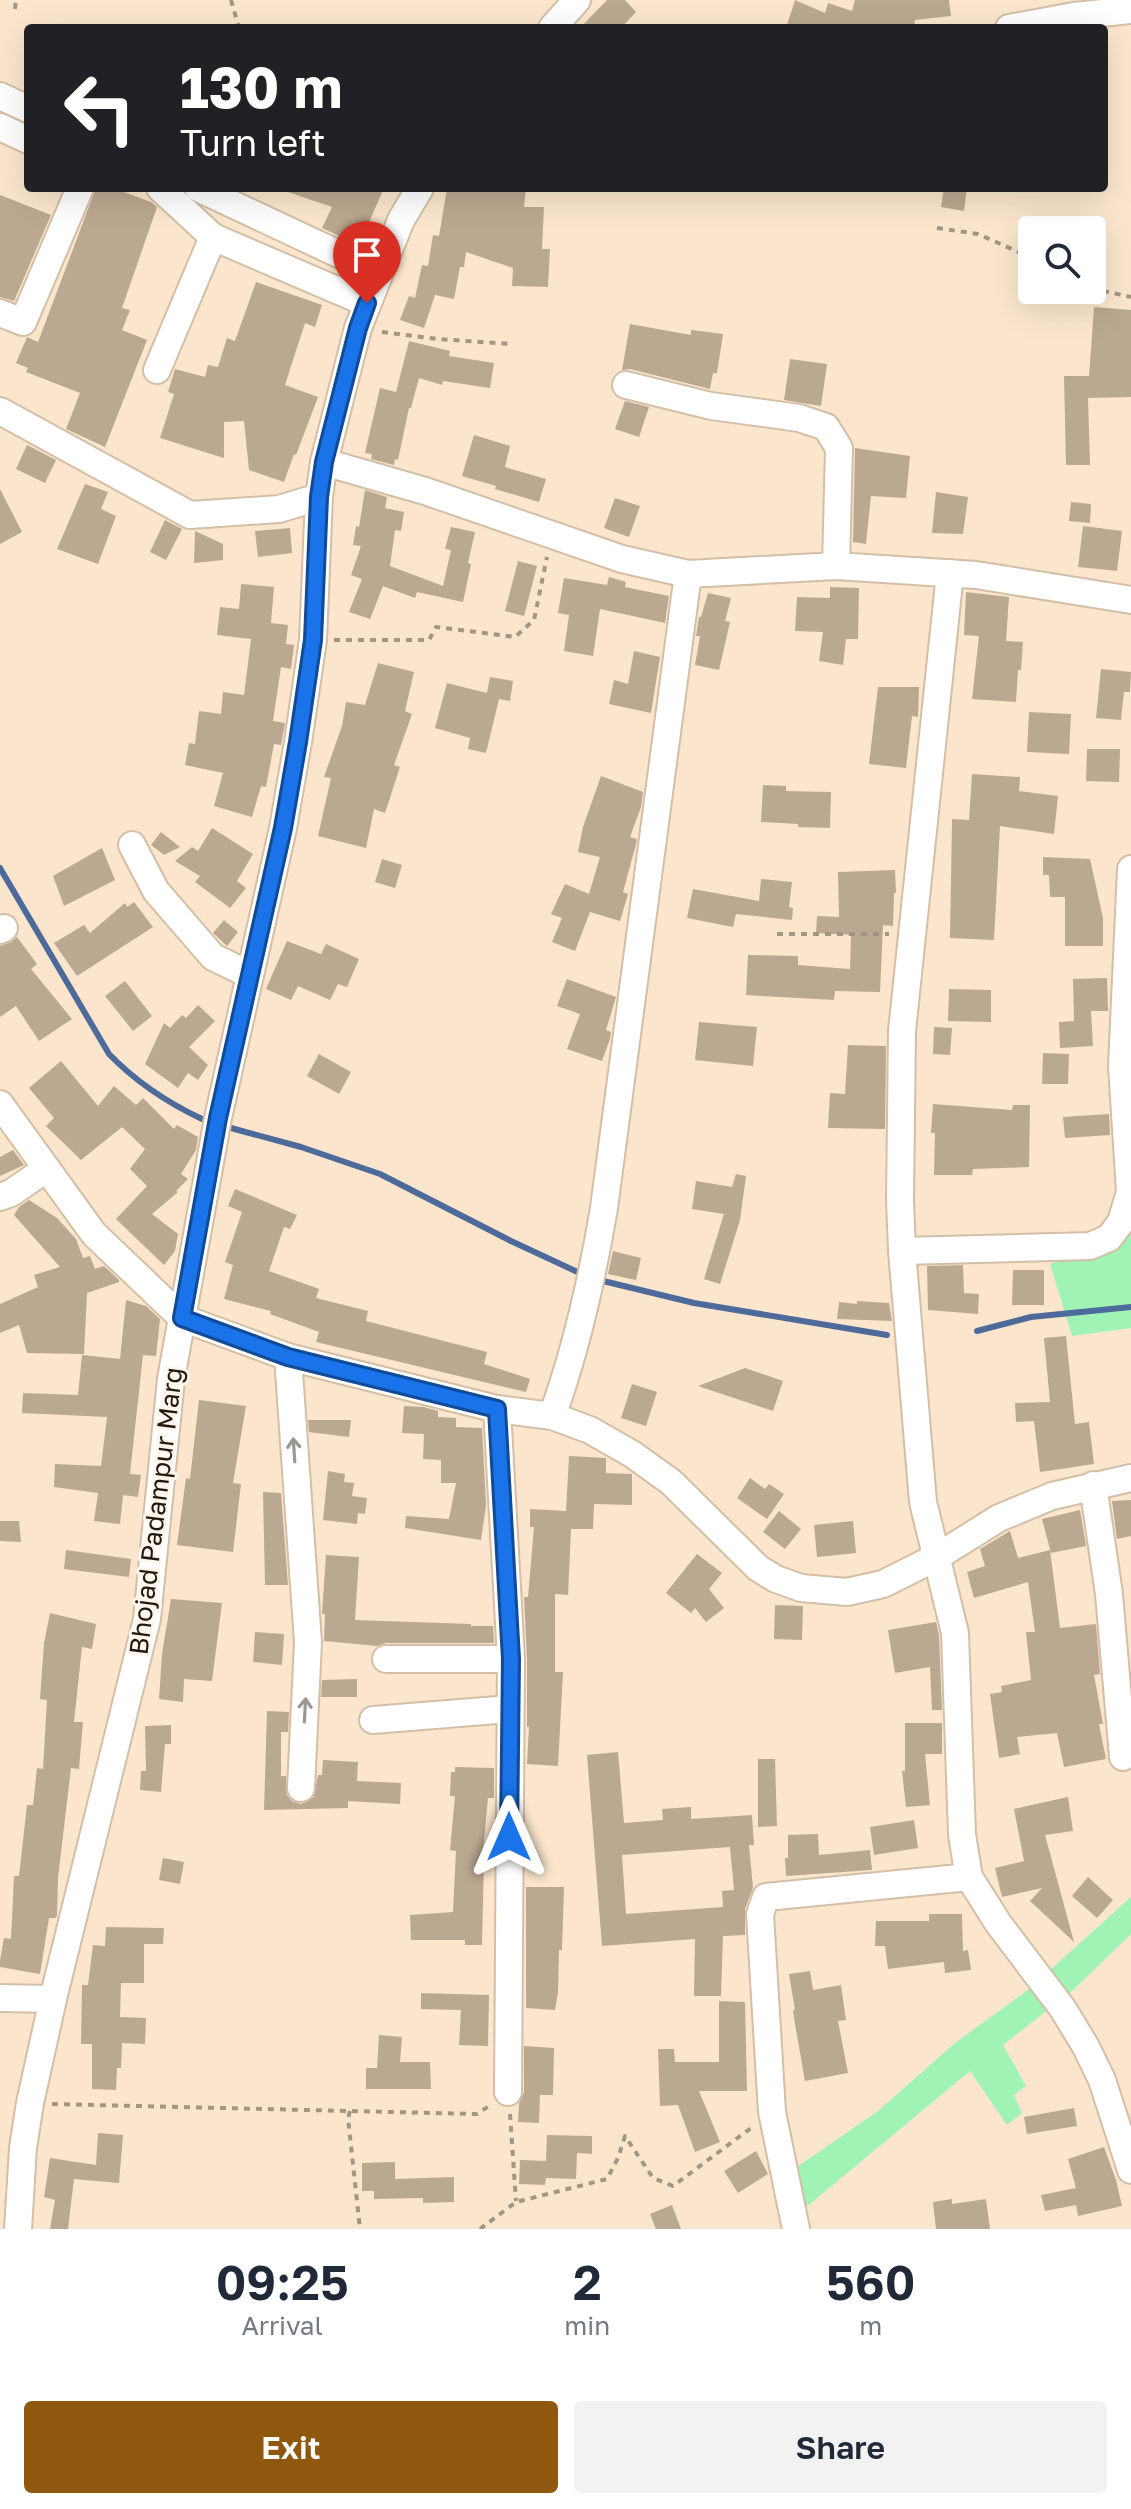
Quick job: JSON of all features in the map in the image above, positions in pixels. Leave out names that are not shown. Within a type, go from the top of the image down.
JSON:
[{"type":"street","points":[[562,24],[577,0]]},
{"type":"street","points":[[1031,24],[1131,10]]},
{"type":"street","points":[[0,96],[24,107]]},
{"type":"street","points":[[0,127],[24,138]]},
{"type":"street","points":[[0,313],[23,322],[78,192]]},
{"type":"street","points":[[164,192],[213,237],[362,316]]},
{"type":"street","points":[[207,192],[379,273]]},
{"type":"street","name":"Bhojad Padampur Marg","points":[[18,2229],[23,2148],[30,2103],[147,1619],[171,1379],[218,1118],[283,828],[298,742],[313,640],[319,497],[324,462],[362,316],[401,220],[418,192]]},
{"type":"street","points":[[157,370],[213,237]]},
{"type":"street","points":[[626,385],[711,406],[799,418],[826,427],[839,448],[836,566]]},
{"type":"street","points":[[0,411],[190,515],[279,509],[319,497]]},
{"type":"street","points":[[324,462],[425,491],[622,559],[688,574],[836,566],[950,573],[1131,600]]},
{"type":"street","points":[[950,573],[902,1031],[902,1251],[923,1502],[955,1633],[962,1835],[969,1877],[998,1923],[1063,2009],[1086,2047],[1102,2080],[1131,2170]]},
{"type":"street","points":[[552,1416],[569,1371],[593,1279],[688,574]]},
{"type":"street","points":[[132,845],[156,891],[213,957],[250,975]]},
{"type":"street","points":[[902,1251],[1090,1246],[1109,1238],[1121,1222],[1130,1192],[1122,1066],[1131,869]]},
{"type":"street","points":[[0,1104],[94,1234],[182,1318],[288,1357],[497,1409],[552,1416],[590,1430],[632,1454],[671,1482],[758,1568],[801,1588],[847,1592],[883,1584],[935,1558],[999,1518],[1052,1496],[1131,1478]]},
{"type":"street","points":[[0,1197],[46,1169]]},
{"type":"street","points":[[288,1357],[308,1642],[301,1788]]},
{"type":"street","points":[[497,1409],[511,1659],[508,2092]]},
{"type":"street","points":[[1093,1485],[1109,1594],[1123,1757]]},
{"type":"street","points":[[386,1659],[511,1659]]},
{"type":"street","points":[[373,1720],[510,1709]]},
{"type":"street","points":[[796,2229],[772,2112],[760,1914],[766,1897],[969,1877]]},
{"type":"street","points":[[0,1998],[53,1999]]},
{"type":"path","points":[[15,9],[16,0]]},
{"type":"path","points":[[231,0],[238,24]]},
{"type":"path","points":[[937,228],[978,234],[1018,252]]},
{"type":"path","points":[[1106,291],[1131,297]]},
{"type":"path","points":[[362,316],[437,339],[511,344]]},
{"type":"path","points":[[313,640],[429,640],[436,627],[515,637],[534,620],[551,535]]},
{"type":"path","points":[[777,934],[911,934]]},
{"type":"path","points":[[30,2103],[477,2114],[508,2092]]},
{"type":"path","points":[[508,2092],[516,2202]]},
{"type":"path","points":[[350,2111],[348,2118],[360,2229]]},
{"type":"path","points":[[480,2229],[516,2202],[607,2179],[625,2136],[653,2178],[673,2186],[772,2112]]},
{"type":"green space","points":[[1131,1232],[1131,1328],[1072,1336],[1050,1264],[1116,1244]]},
{"type":"green space","points":[[1131,1897],[1131,1934],[1066,1997],[1049,1971]]},
{"type":"green space","points":[[1033,1986],[1049,2009],[1003,2045],[1026,2086],[1014,2095],[1022,2113],[1007,2125],[970,2071],[799,2213],[791,2171],[878,2111],[955,2043]]},
{"type":"building","points":[[607,0],[625,0],[636,12],[625,24],[584,24]]},
{"type":"building","points":[[795,0],[825,13],[828,3],[852,11],[855,0],[949,0],[951,16],[915,20],[914,24],[787,24]]},
{"type":"building","points":[[94,192],[124,192],[157,207],[122,308],[130,310],[122,330],[147,340],[105,447],[66,429],[80,393],[26,372],[28,368],[16,363],[27,337],[38,342]]},
{"type":"building","points":[[288,192],[382,192],[359,245],[322,228],[332,207]]},
{"type":"building","points":[[446,192],[526,192],[524,207],[544,207],[542,249],[550,249],[548,287],[512,286],[513,268],[466,252],[454,299],[435,295],[424,328],[400,320],[409,296],[415,298],[422,265],[428,266],[433,235],[439,236]]},
{"type":"building","points":[[943,192],[966,192],[964,211],[941,207]]},
{"type":"building","points":[[0,195],[51,215],[14,301],[0,297]]},
{"type":"building","points":[[256,282],[322,305],[315,327],[305,323],[285,385],[318,397],[284,482],[249,470],[244,421],[224,422],[224,458],[160,438],[174,394],[168,392],[175,369],[205,377],[208,365],[218,367],[227,338],[235,341]]},
{"type":"building","points":[[1094,307],[1131,310],[1131,397],[1088,398],[1090,465],[1066,465],[1064,376],[1089,376]]},
{"type":"building","points":[[630,324],[691,335],[691,330],[723,334],[717,373],[713,373],[710,389],[630,369],[622,370]]},
{"type":"building","points":[[409,341],[450,351],[449,356],[494,363],[490,388],[443,381],[442,385],[419,378],[398,460],[395,459],[394,465],[371,459],[372,454],[365,453],[380,388],[396,392]]},
{"type":"building","points":[[790,359],[827,364],[821,406],[784,400]]},
{"type":"building","points":[[625,401],[649,407],[639,437],[615,429]]},
{"type":"building","points":[[474,435],[510,446],[505,467],[546,479],[539,502],[462,476]]},
{"type":"building","points":[[27,445],[56,460],[45,483],[16,469]]},
{"type":"building","points":[[855,448],[910,456],[906,498],[871,496],[866,544],[853,542]]},
{"type":"building","points":[[85,484],[108,492],[101,509],[116,516],[98,564],[57,549]]},
{"type":"building","points":[[0,489],[22,532],[0,544]]},
{"type":"building","points":[[365,490],[387,497],[385,508],[404,512],[401,531],[395,530],[390,566],[443,586],[451,550],[445,549],[451,527],[475,532],[463,602],[417,592],[415,598],[383,586],[370,619],[349,612],[362,579],[351,575],[361,546],[353,545]]},
{"type":"building","points":[[936,492],[968,497],[963,534],[932,533]]},
{"type":"building","points":[[615,498],[640,506],[629,537],[604,528]]},
{"type":"building","points":[[1071,502],[1091,504],[1090,523],[1069,521]]},
{"type":"building","points":[[165,520],[182,529],[166,560],[150,552]]},
{"type":"building","points":[[1083,526],[1122,531],[1117,571],[1078,567]]},
{"type":"building","points":[[290,528],[292,553],[258,557],[255,531]]},
{"type":"building","points":[[195,531],[223,544],[223,560],[194,563]]},
{"type":"building","points":[[518,561],[537,566],[524,616],[505,611]]},
{"type":"building","points":[[609,577],[626,582],[625,587],[669,596],[665,623],[600,609],[593,656],[564,651],[569,615],[558,613],[564,578],[607,585]]},
{"type":"building","points":[[241,584],[274,587],[271,623],[288,625],[286,644],[294,645],[291,669],[281,667],[273,721],[285,723],[281,745],[274,744],[266,787],[261,786],[252,817],[214,806],[223,773],[185,765],[189,743],[195,744],[199,711],[221,714],[223,692],[244,695],[251,639],[217,635],[220,607],[239,609]]},
{"type":"building","points":[[830,587],[859,588],[858,639],[846,639],[843,665],[819,661],[823,632],[795,631],[797,597],[830,598]]},
{"type":"building","points":[[966,592],[1009,597],[1006,641],[1023,642],[1016,702],[972,699],[979,636],[964,635]]},
{"type":"building","points":[[708,593],[731,598],[725,621],[730,622],[719,670],[695,665],[700,636],[696,636],[699,617]]},
{"type":"building","points":[[634,651],[660,657],[651,713],[609,704],[614,680],[628,684]]},
{"type":"building","points":[[378,663],[414,672],[405,711],[412,714],[394,765],[400,767],[385,813],[374,809],[366,848],[318,836],[331,778],[324,777],[342,726],[346,702],[365,705]]},
{"type":"building","points":[[1101,669],[1131,672],[1130,692],[1124,692],[1121,720],[1096,718]]},
{"type":"building","points":[[490,677],[513,681],[510,701],[499,699],[486,753],[468,749],[470,738],[435,728],[447,683],[487,693]]},
{"type":"building","points":[[878,687],[919,687],[918,717],[912,716],[906,768],[869,764]]},
{"type":"building","points":[[1029,712],[1071,714],[1069,754],[1027,752]]},
{"type":"building","points":[[1087,749],[1120,749],[1119,782],[1086,781]]},
{"type":"building","points":[[972,774],[1020,777],[1019,791],[1058,796],[1054,834],[1000,826],[994,940],[950,938],[952,819],[969,820]]},
{"type":"building","points":[[601,776],[643,792],[630,837],[637,839],[623,892],[628,894],[620,921],[590,912],[575,951],[552,942],[562,918],[551,914],[565,884],[589,894],[600,857],[578,852],[583,827]]},
{"type":"building","points":[[763,785],[786,786],[786,791],[831,792],[830,828],[761,822]]},
{"type":"building","points":[[212,828],[253,854],[237,881],[246,888],[230,908],[195,882],[200,876],[175,861],[192,847],[198,851]]},
{"type":"building","points":[[161,832],[180,847],[164,855],[151,845]]},
{"type":"building","points":[[102,848],[115,880],[64,906],[53,876]]},
{"type":"building","points":[[1043,857],[1090,859],[1103,918],[1103,946],[1065,946],[1065,897],[1050,897],[1049,875],[1043,875]]},
{"type":"building","points":[[382,859],[402,865],[395,888],[375,882]]},
{"type":"building","points":[[895,870],[893,926],[883,925],[880,992],[835,991],[834,1000],[746,995],[748,955],[798,956],[798,965],[850,969],[851,935],[816,933],[817,916],[839,917],[838,872]]},
{"type":"building","points":[[761,879],[792,882],[789,907],[793,908],[792,920],[736,914],[733,927],[687,918],[693,889],[759,901]]},
{"type":"building","points":[[134,902],[153,927],[77,976],[54,943],[84,925],[90,933],[125,903],[127,907]]},
{"type":"building","points":[[224,920],[238,932],[227,946],[213,933]]},
{"type":"building","points":[[17,937],[37,964],[31,969],[72,1019],[39,1041],[16,1006],[0,1017],[0,946]]},
{"type":"building","points":[[287,941],[321,954],[326,944],[359,959],[347,987],[338,984],[330,1000],[298,986],[291,1000],[266,989]]},
{"type":"building","points":[[1107,978],[1108,1011],[1091,1011],[1093,1046],[1060,1048],[1059,1022],[1074,1021],[1073,979]]},
{"type":"building","points":[[567,979],[616,997],[606,1030],[611,1032],[610,1039],[602,1061],[567,1049],[580,1014],[557,1006]]},
{"type":"building","points":[[125,981],[152,1016],[133,1031],[105,996]]},
{"type":"building","points":[[949,989],[991,990],[991,1022],[948,1021]]},
{"type":"building","points":[[198,1005],[215,1021],[189,1047],[208,1065],[198,1080],[188,1073],[178,1088],[145,1064],[164,1023],[170,1028],[182,1015],[186,1018]]},
{"type":"building","points":[[699,1022],[757,1027],[753,1066],[695,1060]]},
{"type":"building","points":[[934,1027],[952,1028],[950,1055],[933,1054]]},
{"type":"building","points":[[848,1045],[886,1046],[885,1129],[828,1128],[830,1093],[845,1094]]},
{"type":"building","points":[[1043,1053],[1069,1054],[1068,1084],[1042,1084]]},
{"type":"building","points":[[319,1054],[351,1072],[339,1094],[307,1076]]},
{"type":"building","points":[[61,1061],[98,1106],[114,1086],[136,1105],[143,1098],[174,1129],[177,1125],[198,1137],[196,1150],[181,1174],[188,1179],[152,1214],[178,1234],[175,1251],[164,1265],[116,1219],[147,1186],[130,1169],[145,1149],[122,1127],[81,1160],[46,1126],[54,1118],[29,1088]]},
{"type":"building","points":[[933,1104],[1012,1110],[1013,1105],[1030,1105],[1029,1167],[973,1169],[972,1175],[934,1175],[935,1133],[931,1133]]},
{"type":"building","points":[[1109,1114],[1110,1135],[1065,1138],[1063,1117]]},
{"type":"building","points":[[13,1150],[24,1165],[0,1176],[0,1157]]},
{"type":"building","points":[[736,1174],[746,1176],[740,1220],[720,1284],[704,1279],[724,1214],[692,1209],[696,1181],[732,1187]]},
{"type":"building","points":[[235,1189],[297,1215],[290,1229],[284,1227],[269,1271],[319,1289],[316,1298],[368,1311],[366,1321],[487,1352],[484,1364],[530,1379],[526,1392],[316,1342],[319,1332],[270,1314],[271,1311],[224,1299],[233,1265],[225,1262],[242,1212],[228,1206]]},
{"type":"building","points":[[29,1200],[57,1218],[76,1239],[83,1258],[90,1256],[95,1269],[104,1266],[119,1280],[87,1293],[84,1354],[27,1353],[19,1325],[0,1333],[0,1304],[38,1287],[34,1275],[60,1267],[14,1215]]},
{"type":"building","points":[[613,1251],[641,1258],[636,1280],[608,1274]]},
{"type":"building","points":[[963,1265],[964,1293],[979,1294],[978,1314],[928,1310],[927,1266]]},
{"type":"building","points":[[1013,1270],[1044,1270],[1044,1305],[1012,1305]]},
{"type":"building","points":[[126,1300],[146,1306],[160,1319],[156,1356],[143,1355],[130,1474],[141,1475],[138,1497],[123,1495],[120,1524],[94,1521],[98,1493],[54,1487],[55,1464],[101,1466],[107,1417],[22,1413],[23,1393],[78,1395],[82,1355],[120,1359]]},
{"type":"building","points":[[857,1301],[889,1303],[892,1321],[837,1319],[839,1302],[857,1304]]},
{"type":"building","points":[[1066,1336],[1075,1424],[1089,1422],[1094,1464],[1040,1472],[1034,1421],[1016,1422],[1015,1403],[1050,1402],[1044,1338]]},
{"type":"building","points":[[745,1368],[783,1381],[773,1411],[698,1386]]},
{"type":"building","points":[[632,1384],[657,1392],[646,1426],[621,1418]]},
{"type":"building","points":[[199,1400],[246,1406],[233,1483],[241,1484],[233,1552],[177,1545],[186,1478],[190,1479]]},
{"type":"building","points":[[404,1406],[424,1407],[438,1411],[438,1417],[456,1418],[456,1427],[482,1428],[486,1505],[481,1540],[405,1528],[406,1516],[449,1519],[456,1483],[441,1483],[441,1460],[423,1459],[424,1434],[402,1433]]},
{"type":"building","points":[[308,1420],[351,1420],[349,1437],[309,1432]]},
{"type":"building","points":[[569,1456],[606,1458],[606,1473],[632,1474],[632,1505],[594,1504],[593,1529],[571,1529],[568,1595],[555,1594],[555,1672],[563,1672],[558,1766],[527,1764],[529,1727],[524,1597],[528,1597],[534,1527],[530,1527],[530,1509],[566,1511]]},
{"type":"building","points":[[328,1471],[345,1474],[344,1482],[354,1483],[352,1496],[367,1498],[365,1514],[358,1513],[357,1524],[323,1520]]},
{"type":"building","points":[[750,1478],[765,1489],[769,1484],[784,1494],[767,1519],[737,1498]]},
{"type":"building","points":[[263,1492],[281,1493],[288,1585],[265,1585]]},
{"type":"building","points":[[1131,1500],[1131,1536],[1117,1539],[1112,1501]]},
{"type":"building","points":[[1080,1510],[1086,1546],[1051,1553],[1042,1519]]},
{"type":"building","points":[[779,1511],[801,1529],[785,1549],[763,1532]]},
{"type":"building","points":[[0,1521],[19,1521],[21,1542],[0,1541]]},
{"type":"building","points":[[853,1521],[856,1553],[817,1557],[814,1525]]},
{"type":"building","points":[[1010,1531],[1018,1558],[1050,1550],[1060,1628],[1096,1624],[1100,1674],[1094,1675],[1106,1759],[1064,1767],[1057,1733],[1017,1737],[1020,1754],[999,1758],[990,1694],[1002,1692],[1001,1686],[1031,1680],[1026,1632],[1035,1632],[1028,1582],[974,1598],[967,1572],[985,1566],[980,1549]]},
{"type":"building","points":[[66,1550],[131,1559],[129,1577],[64,1569]]},
{"type":"building","points":[[697,1554],[722,1573],[709,1589],[724,1608],[706,1622],[695,1608],[691,1613],[666,1593]]},
{"type":"building","points":[[326,1555],[359,1557],[355,1620],[493,1626],[494,1643],[386,1643],[377,1646],[324,1641],[325,1614],[322,1614]]},
{"type":"building","points":[[171,1599],[222,1603],[212,1681],[184,1679],[183,1702],[159,1699]]},
{"type":"building","points":[[775,1605],[803,1606],[802,1640],[774,1639]]},
{"type":"building","points":[[50,1613],[96,1624],[92,1649],[82,1647],[74,1722],[83,1722],[79,1769],[71,1768],[58,1878],[57,1915],[56,1918],[49,1918],[40,1974],[0,1967],[0,1961],[4,1938],[11,1939],[14,1876],[19,1876],[27,1805],[33,1805],[37,1768],[43,1769],[47,1700],[40,1699],[44,1643]]},
{"type":"building","points":[[936,1622],[942,1710],[932,1710],[930,1667],[895,1673],[888,1630]]},
{"type":"building","points":[[255,1632],[284,1634],[282,1665],[253,1662]]},
{"type":"building","points":[[357,1679],[357,1697],[321,1697],[322,1680]]},
{"type":"building","points":[[267,1711],[289,1712],[288,1732],[281,1732],[281,1776],[286,1776],[287,1795],[292,1801],[301,1804],[314,1797],[318,1775],[322,1775],[323,1760],[358,1762],[357,1781],[401,1783],[400,1804],[348,1801],[348,1808],[264,1810]]},
{"type":"building","points":[[905,1723],[942,1723],[942,1754],[925,1754],[930,1805],[906,1807],[902,1771],[905,1771]]},
{"type":"building","points":[[171,1725],[171,1744],[165,1744],[161,1792],[140,1790],[141,1771],[146,1771],[145,1726]]},
{"type":"building","points":[[618,1752],[624,1823],[663,1820],[662,1809],[691,1807],[691,1819],[752,1815],[754,1845],[749,1845],[753,1888],[745,1909],[745,1935],[723,1936],[721,1996],[694,1996],[695,1939],[602,1946],[587,1755]],"holes":[[[730,1847],[734,1890],[722,1891],[723,1907],[626,1914],[622,1855]]]},
{"type":"building","points":[[758,1759],[775,1759],[777,1826],[758,1827]]},
{"type":"building","points":[[455,1767],[494,1768],[494,1798],[488,1798],[482,1861],[482,1945],[465,1945],[465,1940],[411,1940],[410,1915],[453,1912],[456,1851],[450,1850],[455,1796],[450,1796],[451,1772],[455,1772]]},
{"type":"building","points":[[1068,1797],[1073,1831],[1045,1835],[1074,1942],[1030,1901],[1042,1888],[1002,1897],[995,1868],[1024,1861],[1014,1809]]},
{"type":"building","points":[[914,1820],[918,1848],[874,1855],[870,1827]]},
{"type":"building","points":[[818,1834],[819,1855],[870,1850],[872,1870],[786,1876],[788,1835]]},
{"type":"building","points":[[163,1858],[184,1862],[180,1884],[159,1880]]},
{"type":"building","points":[[1088,1877],[1113,1900],[1097,1918],[1072,1896]]},
{"type":"building","points":[[526,1887],[564,1887],[562,1950],[559,1950],[555,2010],[526,2008]]},
{"type":"building","points":[[929,1914],[962,1914],[963,1951],[968,1950],[971,1970],[945,1973],[944,1962],[888,1969],[885,1946],[875,1946],[876,1921],[929,1921]]},
{"type":"building","points":[[106,1927],[164,1928],[163,1944],[144,1944],[144,1983],[121,1983],[120,2017],[146,2018],[145,2044],[122,2043],[116,2090],[92,2089],[92,2044],[81,2044],[82,1985],[88,1985],[93,1945],[105,1946]]},
{"type":"building","points":[[810,1971],[813,1990],[841,1985],[846,2020],[838,2021],[848,2073],[805,2081],[789,1974]]},
{"type":"building","points":[[421,1993],[489,1995],[488,2046],[459,2045],[461,2010],[421,2009]]},
{"type":"building","points":[[719,2001],[745,2002],[747,2091],[699,2091],[720,2142],[695,2152],[678,2105],[660,2106],[658,2049],[674,2049],[675,2062],[719,2062]]},
{"type":"building","points":[[379,2035],[402,2037],[400,2062],[430,2062],[431,2089],[366,2089],[366,2068],[377,2068]]},
{"type":"building","points":[[524,2046],[554,2048],[553,2095],[540,2095],[539,2123],[518,2122],[519,2103],[524,2092]]},
{"type":"building","points":[[1074,2108],[1077,2126],[1027,2134],[1024,2117]]},
{"type":"building","points":[[98,2133],[123,2135],[119,2183],[74,2179],[68,2229],[50,2229],[55,2200],[44,2197],[50,2158],[96,2165]]},
{"type":"building","points":[[547,2135],[592,2136],[592,2154],[577,2153],[576,2179],[546,2178],[545,2185],[519,2184],[520,2160],[546,2161]]},
{"type":"building","points":[[1104,2147],[1122,2206],[1078,2216],[1076,2205],[1045,2211],[1041,2195],[1076,2188],[1068,2159]]},
{"type":"building","points":[[756,2151],[768,2174],[738,2193],[724,2171]]},
{"type":"building","points":[[395,2162],[395,2179],[454,2177],[454,2202],[423,2203],[423,2198],[374,2199],[374,2191],[362,2191],[362,2163]]},
{"type":"building","points":[[952,2199],[952,2204],[986,2199],[990,2229],[936,2229],[933,2202]]},
{"type":"building","points":[[672,2205],[681,2229],[656,2229],[650,2214]]},
{"type":"waterway","points":[[0,868],[109,1054],[152,1091],[202,1119]]},
{"type":"waterway","points":[[231,1128],[301,1147],[380,1174],[584,1275]]},
{"type":"waterway","points":[[599,1280],[694,1303],[887,1335]]},
{"type":"waterway","points":[[977,1331],[1031,1317],[1131,1307]]},
{"type":"route","points":[[367,303],[324,462],[319,497],[313,640],[298,742],[283,828],[218,1118],[182,1318],[288,1357],[497,1409],[511,1659],[509,1837]]}]
